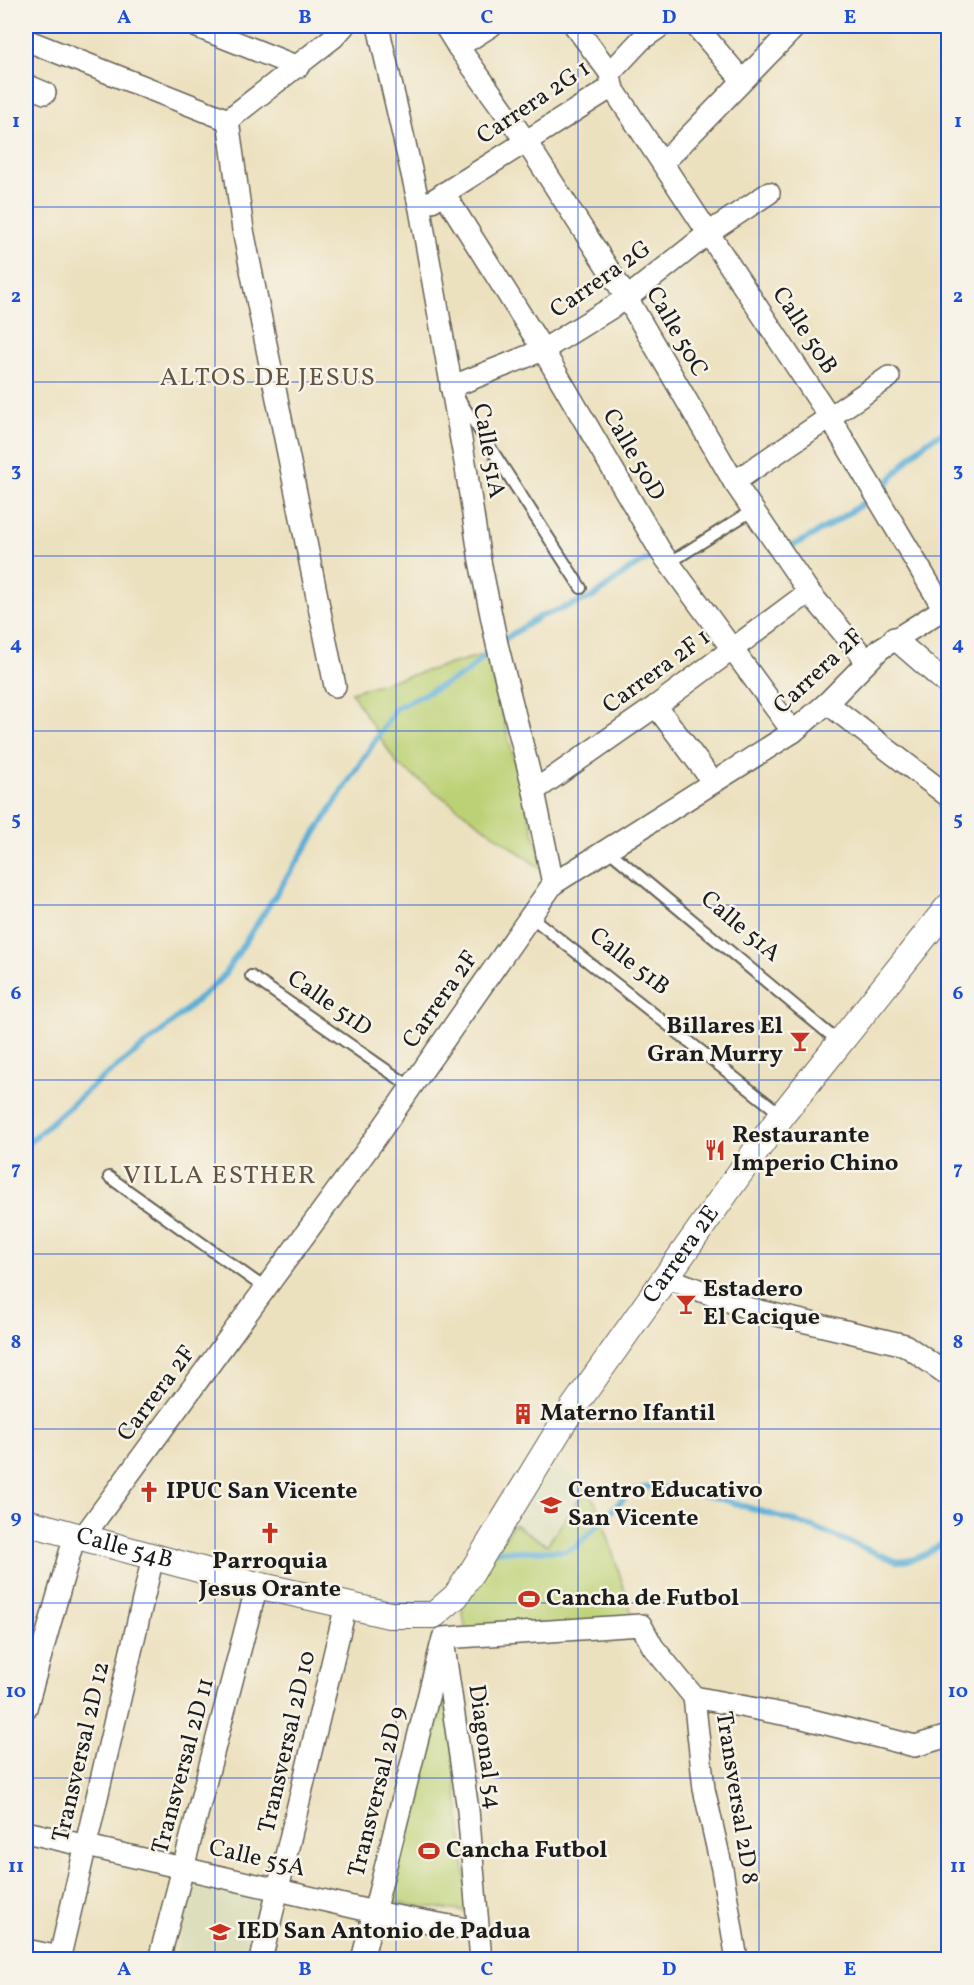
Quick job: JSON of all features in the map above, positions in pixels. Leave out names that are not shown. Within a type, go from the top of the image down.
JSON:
[{"type":"street","points":[[195,26],[298,66]]},
{"type":"street","points":[[228,120],[334,37],[344,26]]},
{"type":"street","name":"Calle 51A","points":[[378,26],[420,209],[484,582],[534,791],[553,884]]},
{"type":"street","name":"Calle 50C","points":[[445,26],[525,140],[627,298],[734,482],[809,592],[867,661]]},
{"type":"street","points":[[458,47],[491,26]]},
{"type":"street","name":"Calle 50B","points":[[575,26],[829,416],[946,608]]},
{"type":"street","name":"Carrera 2G 1","points":[[420,209],[611,80],[641,40],[661,26]]},
{"type":"street","points":[[696,26],[742,80]]},
{"type":"street","points":[[663,163],[796,26]]},
{"type":"street","points":[[26,40],[228,120]]},
{"type":"street","points":[[26,85],[45,93]]},
{"type":"street","points":[[228,120],[243,230],[334,686]]},
{"type":"street","name":"Calle 50D","points":[[444,193],[543,350],[669,563],[793,732]]},
{"type":"street","name":"Carrera 2G","points":[[451,387],[543,350],[627,298],[710,232],[769,193]]},
{"type":"street","points":[[734,482],[889,376]]},
{"type":"street","name":"Carrera 2F 1","points":[[534,791],[656,706],[809,592]]},
{"type":"street","name":"Carrera 2F","points":[[79,1536],[266,1288],[411,1088],[553,884],[793,732],[827,703],[867,661],[894,638],[946,608]]},
{"type":"street","points":[[894,638],[948,685]]},
{"type":"street","points":[[827,703],[948,796]]},
{"type":"street","points":[[656,706],[713,782]]},
{"type":"street","name":"Carrera 2E","points":[[438,1626],[568,1415],[782,1115],[948,906]]},
{"type":"street","points":[[667,1278],[747,1308],[905,1345],[948,1375]]},
{"type":"street","name":"Calle 54B","points":[[26,1522],[257,1585],[438,1626]]},
{"type":"street","points":[[26,1707],[79,1536]]},
{"type":"street","name":"Transversal 2D 12","points":[[59,1958],[153,1557]]},
{"type":"street","name":"Transversal 2D 11","points":[[159,1959],[257,1585]]},
{"type":"street","name":"Transversal 2D 10","points":[[261,1959],[346,1605]]},
{"type":"street","name":"Transversal 2D 8","points":[[438,1626],[641,1625],[653,1647],[694,1697],[704,1789],[722,1869],[737,1959]]},
{"type":"street","name":"Transversal 2D 9","points":[[362,1959],[438,1626]]},
{"type":"street","name":"Diagonal 54","points":[[438,1626],[466,1799],[481,1959]]},
{"type":"street","points":[[694,1697],[803,1718],[915,1746],[948,1736]]},
{"type":"street","name":"Calle 55A","points":[[26,1832],[374,1912],[478,1931]]},
{"type":"street","points":[[26,1950],[59,1958]]},
{"type":"lane","points":[[451,387],[581,588]]},
{"type":"lane","points":[[669,563],[753,510]]},
{"type":"lane","name":"Calle 51A","points":[[608,850],[840,1043]]},
{"type":"lane","name":"Calle 51B","points":[[530,915],[782,1115]]},
{"type":"lane","name":"Calle 51D","points":[[251,976],[411,1088]]},
{"type":"lane","points":[[109,1177],[266,1288]]},
{"type":"shaded area","name":"Centro Educativo San Vicente","points":[[555,1464],[588,1486],[547,1546],[514,1524]]},
{"type":"shaded area","name":"IED San Antonio de Padua","points":[[194,1885],[267,1904],[252,1959],[174,1960]]},
{"type":"green space","points":[[486,654],[544,871],[397,764],[351,692]]},
{"type":"green space","points":[[588,1486],[603,1521],[634,1620],[466,1633],[461,1600],[514,1524],[547,1545]]},
{"type":"green space","points":[[440,1677],[451,1731],[469,1912],[387,1902]]},
{"type":"waterway","points":[[785,548],[817,533],[868,500],[918,449],[937,436],[948,432]]},
{"type":"waterway","points":[[26,1145],[90,1088],[159,1034],[222,978],[396,708],[465,674],[497,644],[539,617],[593,597],[630,569],[657,554]]},
{"type":"waterway","points":[[494,1551],[565,1551],[576,1547],[625,1497],[638,1489],[648,1487],[675,1489],[714,1497],[810,1526],[896,1561],[924,1555],[948,1539]]},
{"type":"place","name":"Billares El Gran Murry","points":[[800,1041]]},
{"type":"place","name":"Restaurante Imperio Chino","points":[[715,1150]]},
{"type":"place","name":"Estadero El Cacique","points":[[686,1304]]},
{"type":"place","name":"Materno Ifantil","points":[[523,1414]]},
{"type":"place","name":"IPUC San Vicente","points":[[149,1492]]},
{"type":"place","name":"Centro Educativo San Vicente","points":[[551,1505]]},
{"type":"place","name":"Parroquia Jesus Orante","points":[[270,1533]]},
{"type":"place","name":"Cancha de Futbol","points":[[529,1599]]},
{"type":"place","name":"Cancha Futbol","points":[[429,1851]]},
{"type":"place","name":"IED San Antonio de Padua","points":[[220,1932]]},
{"type":"district","name":"ALTOS DE JESUS","points":[[268,378]]},
{"type":"district","name":"VILLA ESTHER","points":[[220,1176]]}]
